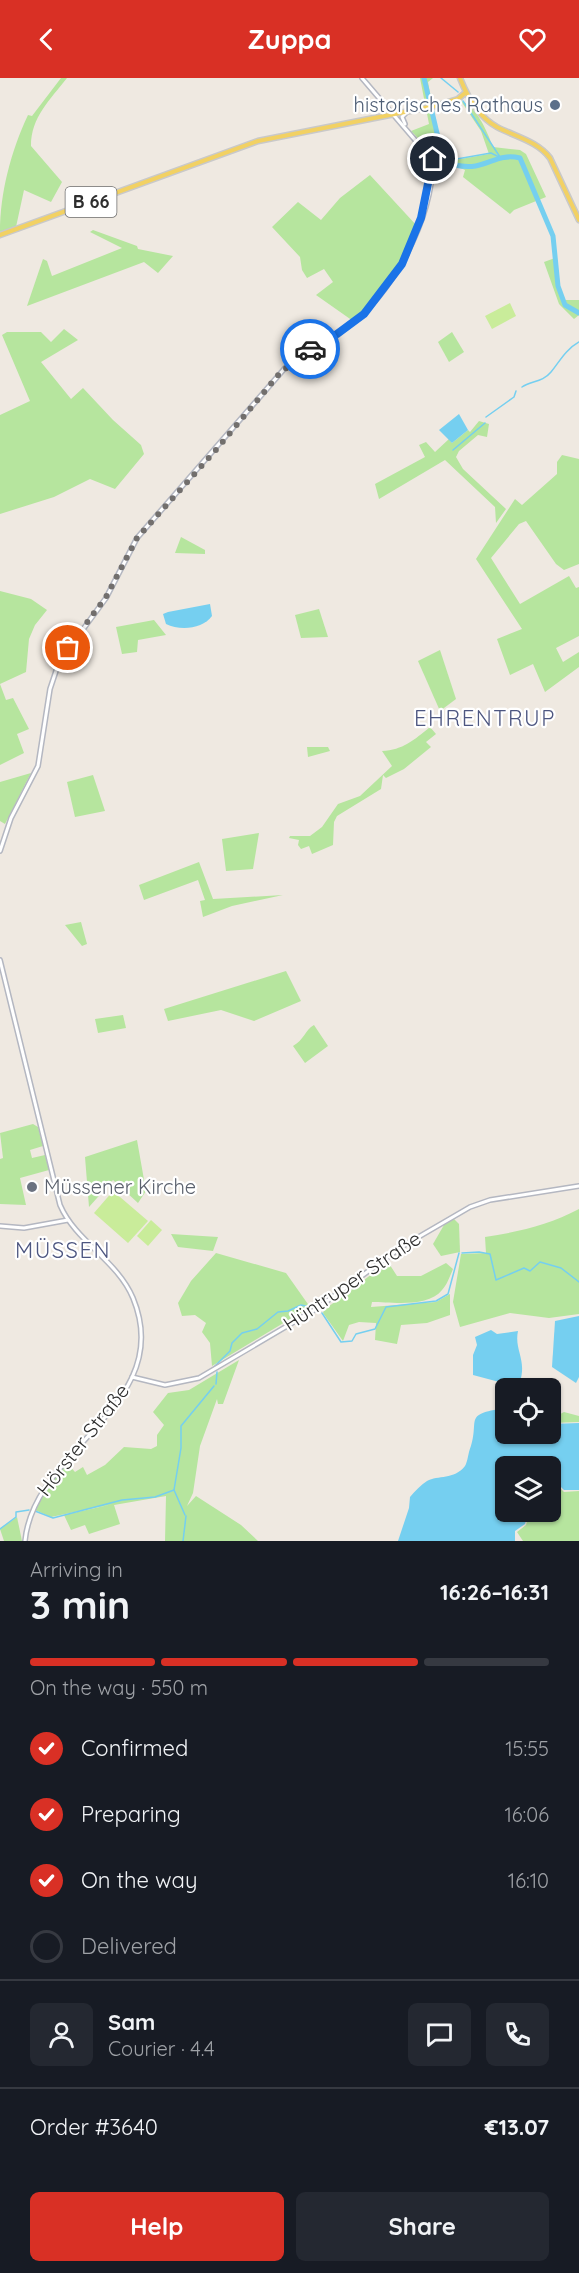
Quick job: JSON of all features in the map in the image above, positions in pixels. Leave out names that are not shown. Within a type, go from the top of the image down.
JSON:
[{"type":"main road","points":[[460,78],[465,93],[493,124],[543,149],[550,158],[579,220]]},
{"type":"main road","name":"B 66","points":[[0,235],[268,138],[435,106],[461,97],[465,93]]},
{"type":"street","points":[[0,851],[12,818],[38,766],[50,689],[59,662],[106,597],[137,538],[215,451],[280,373],[299,355],[357,320],[383,291],[414,240],[426,200],[433,159],[362,78]]},
{"type":"street","points":[[406,112],[402,119],[407,128]]},
{"type":"street","points":[[0,960],[58,1197],[68,1220],[24,1228],[0,1226]]},
{"type":"street","name":"Hüntruper Straße","points":[[132,1377],[165,1385],[199,1378],[307,1315],[403,1246],[470,1207],[490,1200],[579,1186]]},
{"type":"street","name":"Hörster Straße","points":[[25,1541],[28,1519],[42,1489],[110,1413],[132,1377],[140,1342],[133,1299],[112,1266],[68,1220]]},
{"type":"green space","points":[[61,78],[67,78],[38,118],[34,126],[31,146],[62,182],[51,202],[24,190],[16,227],[0,232],[4,187],[22,129],[28,115],[32,116]]},
{"type":"green space","points":[[420,78],[433,78],[428,82],[437,131],[455,160],[489,154],[481,131],[461,101],[477,114],[493,147],[520,150],[526,154],[546,197],[514,210],[510,214],[463,177],[465,170],[447,162],[443,164],[411,131],[429,124]]},
{"type":"green space","points":[[370,175],[417,226],[407,253],[391,278],[353,321],[316,295],[333,282],[324,269],[307,278],[302,270],[300,257],[272,227],[298,202],[321,220],[340,198]]},
{"type":"green space","points":[[93,230],[137,246],[138,249],[173,256],[158,273],[144,262],[27,306],[43,259],[47,261],[52,276],[122,248],[90,232]]},
{"type":"green space","points":[[555,258],[558,286],[565,300],[579,300],[579,315],[574,319],[559,304],[544,262]]},
{"type":"green space","points":[[510,303],[516,316],[492,329],[485,316]]},
{"type":"green space","points":[[64,329],[78,340],[41,362],[71,399],[83,388],[141,445],[144,454],[115,489],[90,479],[54,497],[0,514],[0,415],[30,401],[2,335],[7,332],[41,332],[51,342]]},
{"type":"green space","points":[[452,332],[464,352],[449,362],[438,342]]},
{"type":"green space","points":[[479,421],[489,424],[487,437],[478,435],[459,451],[456,457],[463,469],[506,509],[496,523],[495,507],[445,460],[379,499],[375,484],[425,457],[419,445],[426,442],[435,452],[449,439],[452,443],[468,430],[470,432]]},
{"type":"green space","points":[[562,455],[579,459],[579,564],[564,570],[556,564],[526,521],[519,524],[491,558],[520,604],[569,576],[576,588],[579,587],[579,636],[556,648],[563,662],[579,652],[579,667],[545,692],[533,664],[510,675],[497,639],[522,629],[476,559],[515,499],[522,505],[557,474],[557,462]]},
{"type":"green space","points":[[181,537],[205,550],[205,554],[175,553]]},
{"type":"green space","points":[[0,591],[31,599],[47,610],[35,625],[29,639],[26,672],[0,684]]},
{"type":"green space","points":[[319,609],[328,637],[301,638],[295,615]]},
{"type":"green space","points":[[154,620],[166,635],[138,640],[137,652],[122,654],[116,627]]},
{"type":"green space","points":[[440,650],[456,699],[440,711],[418,661]]},
{"type":"green space","points":[[0,684],[6,700],[13,698],[29,729],[17,734],[24,753],[0,765]]},
{"type":"green space","points":[[430,727],[436,734],[426,742],[431,747],[404,769],[386,778],[383,775],[381,789],[337,816],[334,822],[333,845],[312,854],[309,846],[301,849],[298,845],[299,840],[289,838],[290,836],[310,836],[322,827],[338,804],[360,796],[392,766],[382,751],[402,746]]},
{"type":"green space","points":[[307,747],[328,747],[330,751],[308,757]]},
{"type":"green space","points":[[31,773],[5,824],[0,821],[0,782]]},
{"type":"green space","points":[[93,775],[105,811],[75,817],[67,782]]},
{"type":"green space","points":[[259,833],[253,869],[226,871],[222,839]]},
{"type":"green space","points":[[199,862],[213,899],[283,895],[232,906],[203,917],[200,901],[205,900],[198,880],[144,900],[139,885]]},
{"type":"green space","points":[[81,922],[87,944],[82,946],[65,925]]},
{"type":"green space","points":[[286,971],[301,1001],[254,1021],[221,1010],[168,1021],[164,1009]]},
{"type":"green space","points":[[123,1015],[126,1028],[98,1033],[95,1019]]},
{"type":"green space","points":[[314,1025],[328,1046],[305,1063],[293,1046]]},
{"type":"green space","points":[[33,1124],[38,1127],[43,1146],[30,1150],[32,1158],[45,1155],[49,1170],[20,1178],[26,1205],[0,1204],[0,1159],[3,1158],[0,1133]]},
{"type":"green space","points":[[137,1140],[146,1191],[138,1203],[113,1180],[89,1207],[85,1157]]},
{"type":"green space","points":[[113,1191],[148,1221],[128,1243],[94,1213]]},
{"type":"green space","points":[[579,1209],[579,1314],[549,1318],[510,1313],[460,1327],[453,1302],[461,1254],[486,1253],[485,1237],[533,1227]]},
{"type":"green space","points":[[454,1219],[459,1224],[460,1252],[441,1256],[433,1244],[444,1225]]},
{"type":"green space","points":[[151,1220],[162,1230],[148,1246],[137,1236]]},
{"type":"green space","points":[[171,1234],[218,1237],[213,1251],[178,1247]]},
{"type":"green space","points":[[216,1253],[286,1273],[310,1307],[212,1366],[210,1343],[202,1332],[206,1323],[195,1315],[182,1316],[178,1303],[191,1281]]},
{"type":"green space","points":[[388,1262],[397,1276],[421,1276],[446,1263],[453,1269],[444,1288],[436,1296],[409,1303],[372,1302],[371,1307],[436,1302],[450,1294],[450,1315],[427,1323],[401,1325],[397,1344],[375,1340],[376,1323],[359,1322],[349,1325],[343,1341],[323,1313],[324,1310]]},
{"type":"green space","points":[[239,1360],[223,1404],[218,1404],[217,1399],[200,1446],[193,1493],[187,1506],[196,1496],[241,1525],[258,1541],[165,1541],[166,1496],[114,1505],[120,1524],[89,1534],[85,1525],[71,1530],[64,1515],[113,1504],[51,1517],[35,1510],[48,1486],[67,1463],[75,1472],[83,1467],[87,1475],[105,1465],[124,1447],[151,1449],[157,1446],[157,1435],[164,1425],[153,1412],[168,1393],[189,1390]]},
{"type":"green space","points":[[564,1412],[579,1416],[579,1422],[561,1423],[561,1414]]},
{"type":"green space","points":[[561,1489],[564,1492],[579,1491],[579,1541],[523,1541],[517,1532],[527,1522],[561,1522]]},
{"type":"green space","points":[[17,1517],[22,1541],[4,1541],[0,1529]]},
{"type":"water","points":[[459,414],[468,430],[452,443],[439,430]]},
{"type":"water","points":[[210,604],[212,616],[203,624],[191,628],[178,628],[166,624],[163,614]]},
{"type":"water","points":[[579,1316],[579,1377],[576,1383],[552,1367],[555,1321]]},
{"type":"water","points":[[491,1330],[497,1334],[518,1331],[521,1378],[495,1378],[495,1381],[473,1375],[473,1355],[477,1345],[475,1337]]},
{"type":"water","points":[[495,1410],[495,1444],[561,1444],[561,1424],[579,1423],[579,1490],[564,1490],[561,1487],[561,1456],[495,1456],[495,1522],[526,1522],[515,1531],[515,1541],[398,1541],[409,1508],[410,1497],[427,1481],[451,1475],[465,1466],[475,1420],[482,1413]]},
{"type":"waterway","points":[[424,78],[441,150],[455,165],[475,166],[503,158],[520,158],[553,236],[558,286],[565,305],[579,313]]},
{"type":"waterway","points":[[441,78],[458,92]]},
{"type":"waterway","points":[[463,101],[500,157]]},
{"type":"waterway","points":[[451,160],[491,153],[499,157]]},
{"type":"waterway","points":[[522,387],[548,375],[566,352],[579,342]]},
{"type":"waterway","points":[[486,417],[514,397],[516,391]]},
{"type":"waterway","points":[[453,450],[485,423]]},
{"type":"waterway","points":[[322,1313],[341,1342],[352,1341],[356,1334],[375,1329],[386,1307],[436,1301],[448,1294],[459,1253]]},
{"type":"waterway","points":[[462,1253],[490,1254],[496,1280],[524,1268],[530,1271],[540,1262],[561,1268],[579,1282]]},
{"type":"waterway","points":[[214,1367],[230,1351],[232,1343],[242,1333],[257,1329],[278,1312],[288,1311],[301,1305],[310,1307]]},
{"type":"waterway","points":[[216,1384],[217,1372]]},
{"type":"waterway","points":[[185,1515],[174,1490],[181,1448],[181,1426],[214,1386]]},
{"type":"waterway","points":[[35,1511],[53,1518],[122,1500],[155,1497],[174,1490]]},
{"type":"waterway","points":[[0,1529],[16,1517],[16,1512],[29,1510]]},
{"type":"waterway","points":[[183,1541],[186,1516]]},
{"type":"way so far","points":[[68,648],[106,597],[137,538],[186,485],[280,373],[299,355],[310,349]]},
{"type":"place","name":"historisches Rathaus","points":[[555,105]]},
{"type":"place","name":"Müssener Kirche","points":[[32,1187]]},
{"type":"district","name":"EHRENTRUP","points":[[485,718]]},
{"type":"district","name":"MÜSSEN","points":[[63,1250]]},
{"type":"route","points":[[310,349],[337,334],[364,314],[402,264],[414,240],[421,218],[434,164],[433,159]]}]
